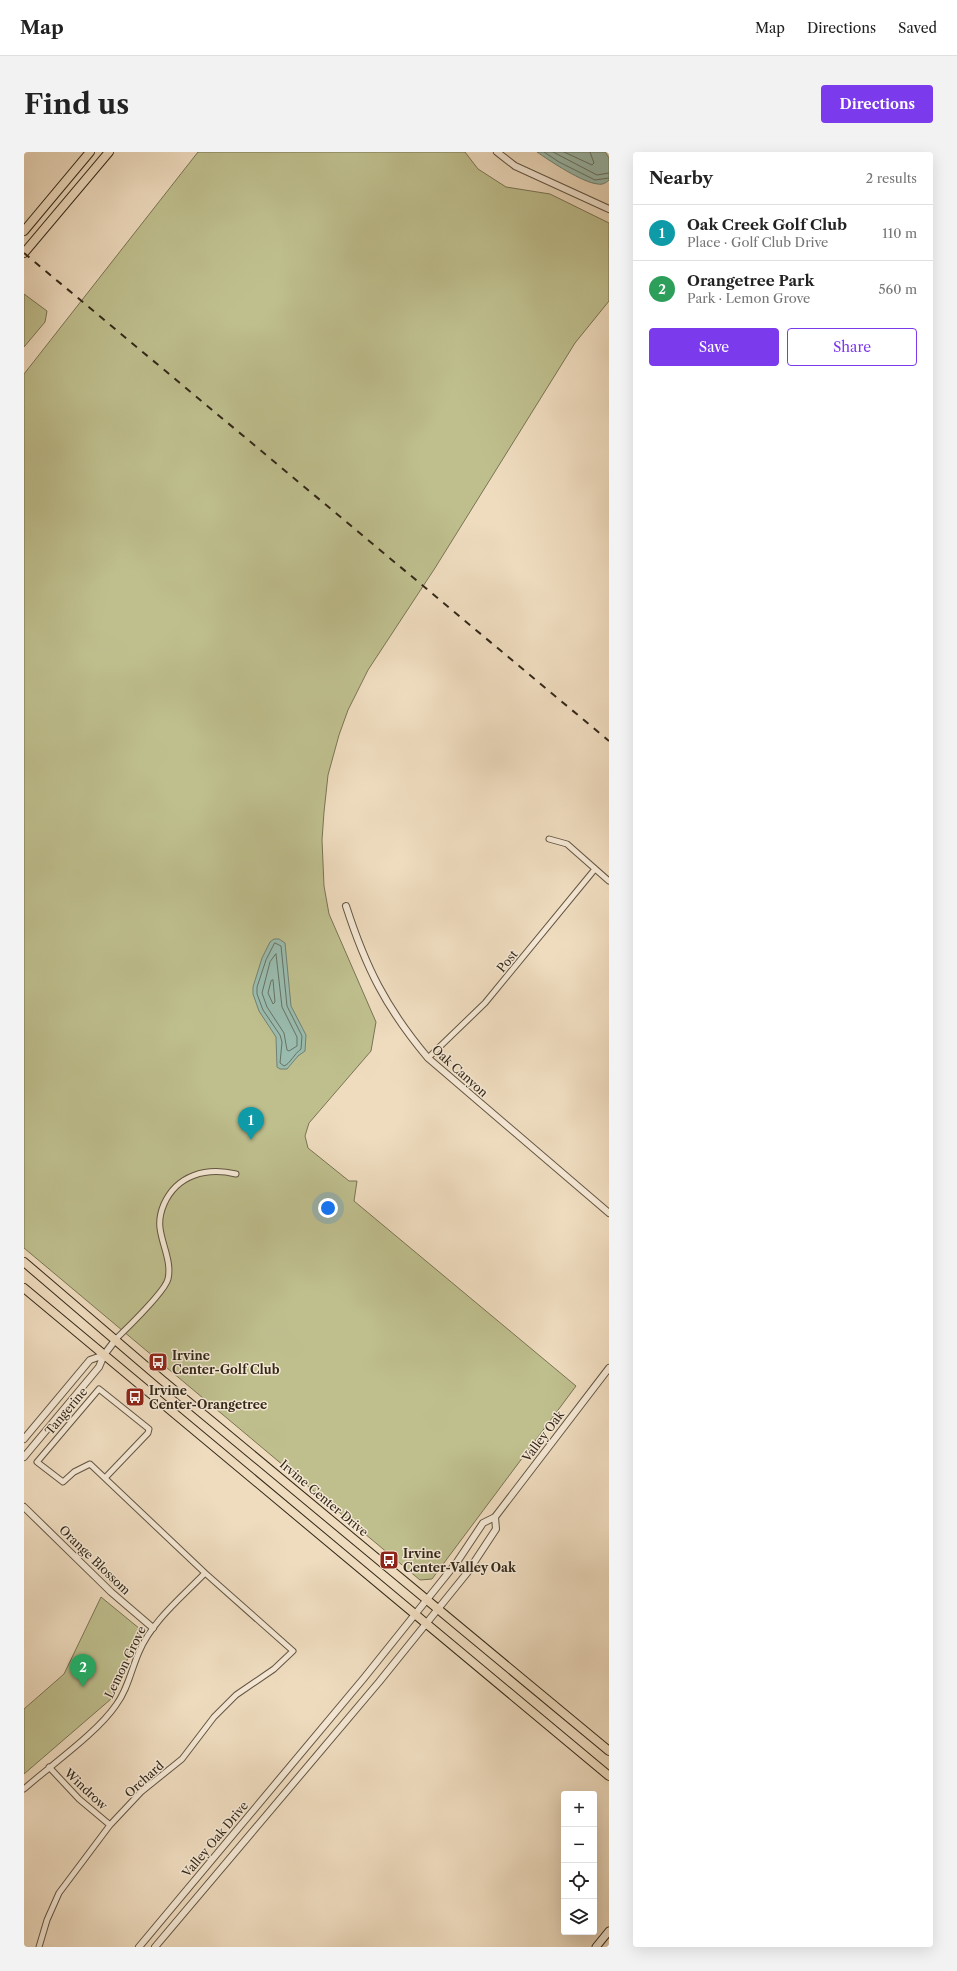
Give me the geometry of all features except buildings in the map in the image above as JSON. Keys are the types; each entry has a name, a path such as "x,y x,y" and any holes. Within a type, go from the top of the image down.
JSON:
{"main road":[{"path":"24,231 90,152"},
{"path":"24,253 109,152"},
{"name":"Irvine Center Drive","path":"24,1262 116,1339 162,1380 609,1751"},
{"path":"24,1288 414,1615 609,1776"},
{"path":"596,1947 609,1931"}],"street":[{"path":"497,152 515,166 609,209"},
{"path":"549,839 567,844 609,881"},
{"name":"Post","path":"428,1058 486,1003 595,869"},
{"name":"Oak Canyon","path":"346,906 357,940 386,1003 404,1030 428,1058 609,1213"},
{"path":"24,1457 99,1367 104,1355 116,1339 161,1291 168,1280 166,1249 160,1227 161,1212 168,1195 180,1182 204,1173 222,1171 236,1174"},
{"path":"24,1438 90,1360 104,1355"},
{"name":"Valley Oak","path":"426,1599 457,1562 483,1523 495,1517 609,1368"},
{"name":"Tangerine","path":"105,1478 148,1433 148,1429 99,1389 37,1462 63,1482 74,1472 90,1464 205,1573 293,1651"},
{"name":"Orange Blossom","path":"24,1507 111,1592 153,1628"},
{"name":"Valley Oak","path":"438,1608 466,1573 496,1529 495,1517"},
{"name":"Lemon Grove","path":"24,1789 93,1730 116,1705 129,1680 139,1652 153,1628 205,1573"},
{"name":"Valley Oak Drive","path":"139,1947 308,1744 426,1599"},
{"name":"Valley Oak Drive","path":"155,1947 438,1608"},
{"name":"Orchard","path":"39,1947 47,1920 59,1893 110,1825 141,1792 182,1759 214,1717 236,1695 274,1669 293,1651"},
{"path":"308,1744 318,1752"},
{"name":"Windrow","path":"49,1767 79,1799 110,1825"},
{"path":"213,1858 222,1866"}],"green space":[{"path":"198,152 465,152 478,169 506,187 550,194 609,223 609,301 575,343 435,568 368,670 348,710 339,735 328,775 322,840 324,886 329,914 376,1022 371,1051 309,1123 305,1136 308,1148 349,1181 357,1181 354,1201 576,1386 432,1579 420,1580 24,1248 24,374"},
{"path":"24,294 47,311 45,322 24,347"},
{"path":"101,1597 140,1629 111,1699 24,1774 24,1709 64,1674"}],"water":[{"path":"537,152 605,152 609,158 609,180 604,184 599,184 584,180"},
{"path":"274,939 279,939 285,943 291,1006 306,1035 305,1051 298,1056 287,1069 280,1069 277,1067 276,1037 259,1011 253,994 253,987 262,958 270,942"}],"railway":[{"path":"24,253 609,741"}],"place":[{"name":"Oak Creek Golf Club","path":"251,1140"},
{"name":"Irvine Center-Golf Club","path":"158,1362"},
{"name":"Irvine Center-Orangetree","path":"135,1397"},
{"name":"Irvine Center-Valley Oak","path":"389,1560"},
{"name":"Orangetree Park","path":"83,1687"}]}
